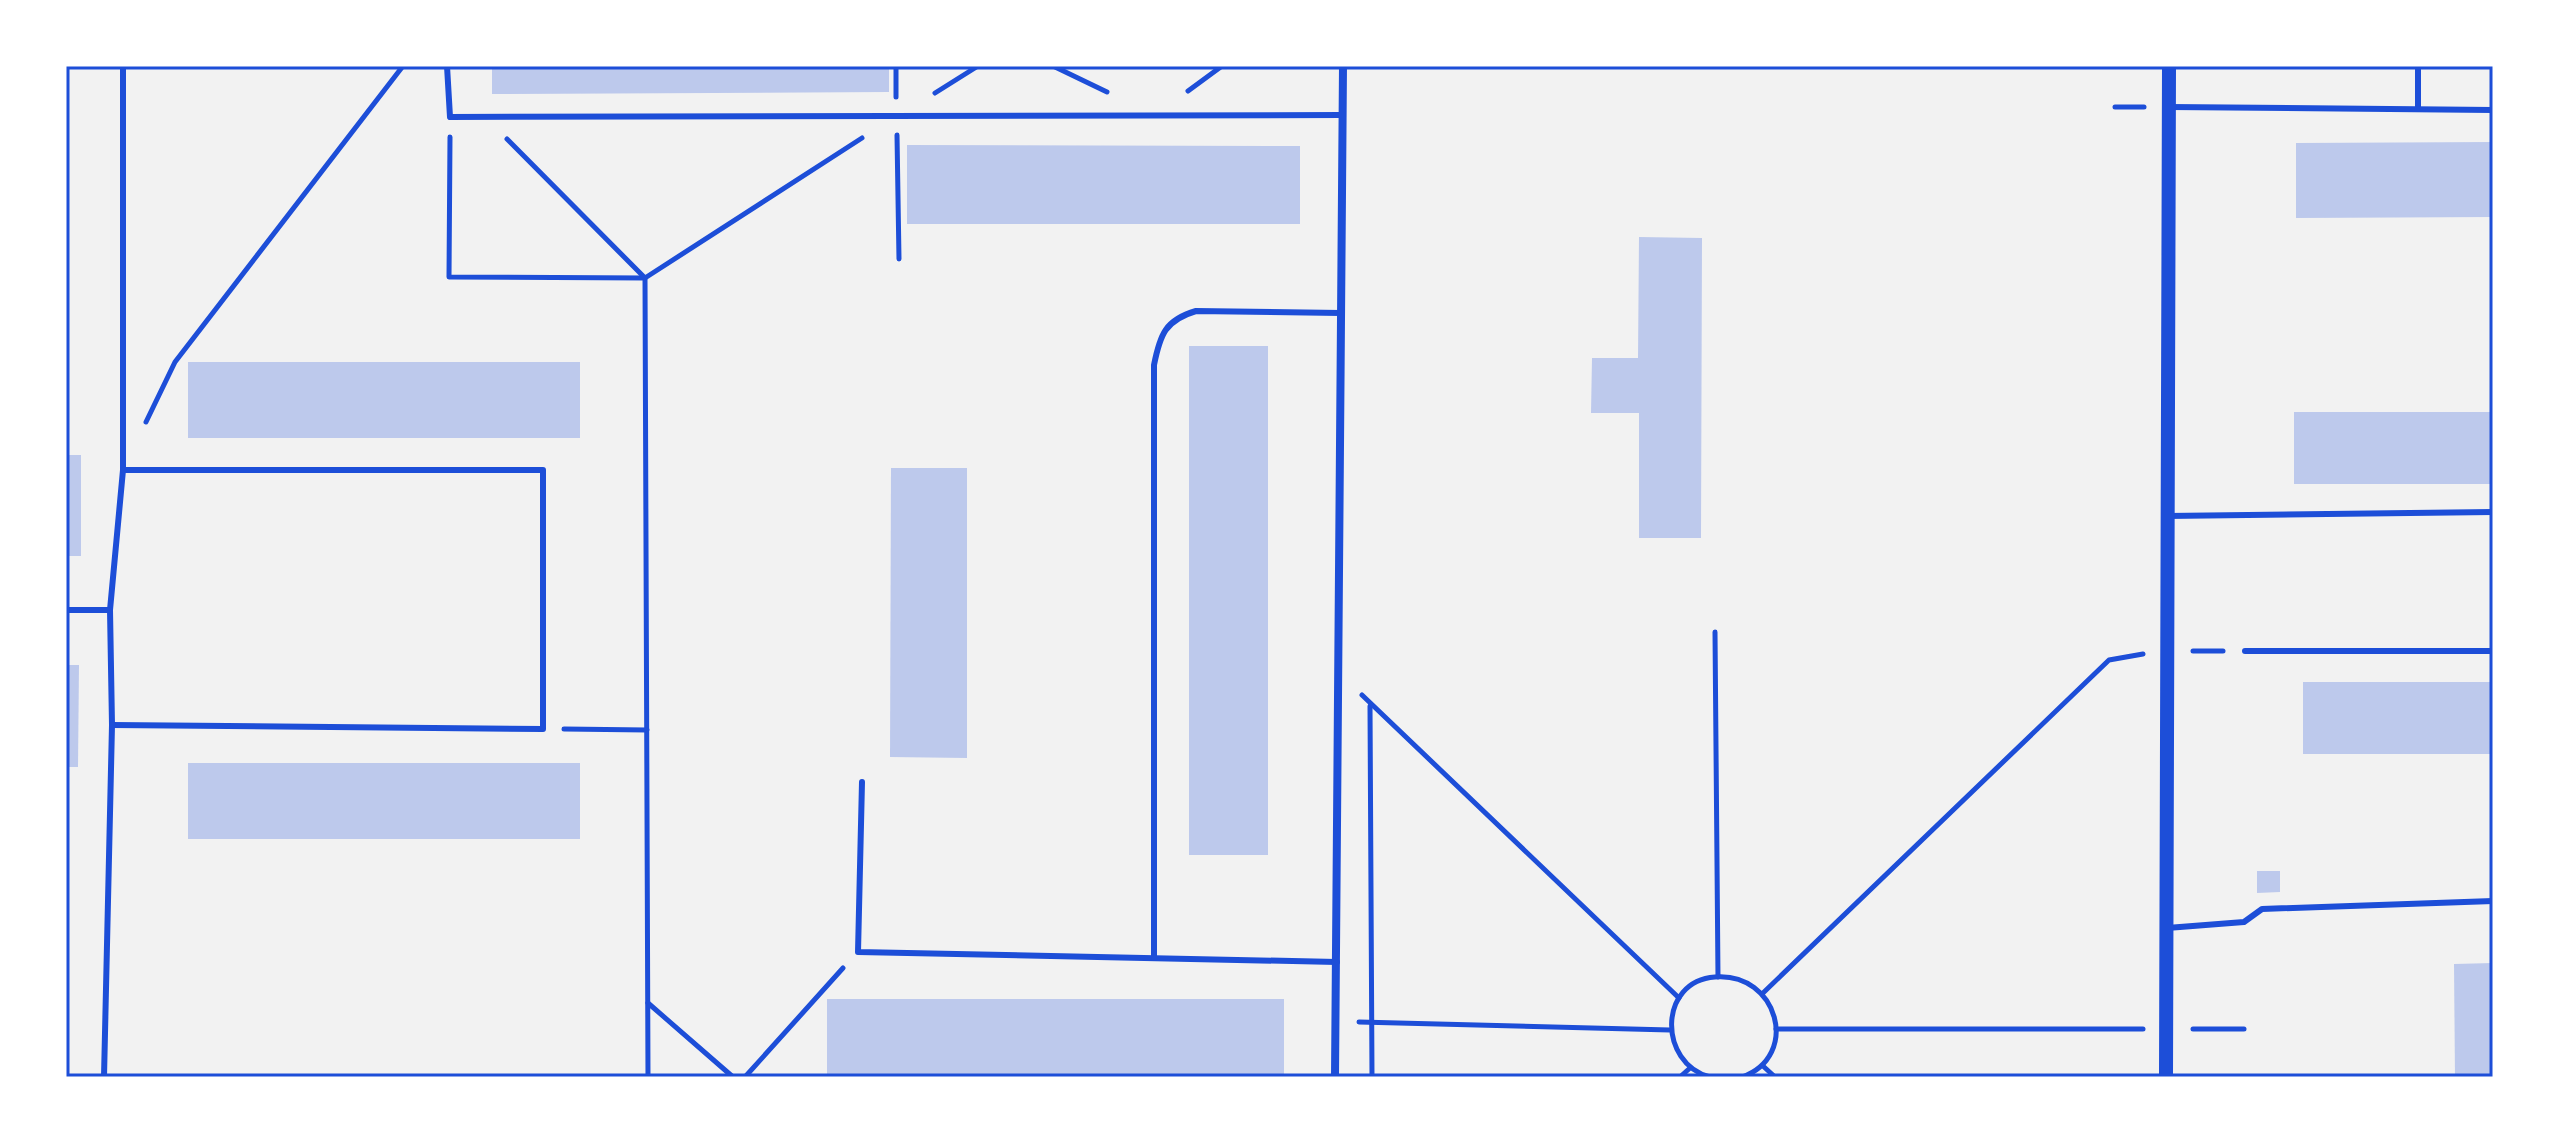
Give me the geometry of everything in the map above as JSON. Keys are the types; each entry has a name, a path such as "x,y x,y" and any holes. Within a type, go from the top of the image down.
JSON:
{"street":[{"path":"1335,1077 1343,66"},
{"path":"2166,1077 2164,928 2169,66"}],"lane":[{"path":"104,1077 112,725 110,610 123,470 123,66"},
{"path":"447,66 450,117 1342,115"},
{"path":"2418,66 2418,109"},
{"path":"2169,107 2493,110"},
{"path":"1154,958 1154,365 1158,343 1164,327 1178,316 1196,311 1341,313"},
{"path":"112,725 543,729 543,470 123,470"},
{"path":"2167,516 2493,512"},
{"path":"66,610 110,610"},
{"path":"2245,651 2493,651"},
{"path":"862,782 858,952 1337,962"},
{"path":"2164,928 2244,922 2262,909 2493,901"}],"path":[{"path":"123,470 175,362 403,66"},
{"path":"896,66 899,259"},
{"path":"450,117 449,277 645,278 978,66"},
{"path":"484,116 645,278 648,1077"},
{"path":"1715,632 1718,977"},
{"path":"1763,993 2109,660 2166,651 2245,651"},
{"path":"1339,669 1370,705 1679,998"},
{"path":"1370,705 1372,1077"},
{"path":"543,729 647,730"},
{"path":"745,1077 858,952"},
{"path":"1710,1077 1690,1068 1680,1059 1670,1030 1673,1010 1679,998 1694,985 1718,977 1747,982 1763,993 1773,1008 1776,1029 1770,1054 1763,1066 1742,1077"},
{"path":"648,1003 733,1077"},
{"path":"1336,1021 1670,1030"},
{"path":"1776,1029 2244,1029"},
{"path":"1763,1066 1775,1077"},
{"path":"1680,1077 1690,1068"}],"building":[{"path":"492,66 889,66 889,92 492,94"},
{"path":"2493,142 2493,217 2296,218 2296,143"},
{"path":"907,145 1300,146 1300,224 907,224"},
{"path":"1639,237 1702,238 1701,538 1639,538 1639,413 1591,413 1592,358 1638,358"},
{"path":"1189,346 1268,346 1268,855 1189,855"},
{"path":"188,362 580,362 580,438 188,438"},
{"path":"2294,412 2493,412 2493,484 2294,484"},
{"path":"66,455 81,455 81,556 66,556"},
{"path":"891,468 967,468 967,758 890,757"},
{"path":"66,665 79,665 78,767 66,767"},
{"path":"2303,682 2493,682 2493,754 2303,754"},
{"path":"188,763 580,763 580,839 188,839"},
{"path":"2257,871 2280,871 2280,892 2257,893"},
{"path":"2493,963 2493,1077 2455,1077 2454,964"},
{"path":"827,999 1284,999 1284,1075 827,1075"}]}
